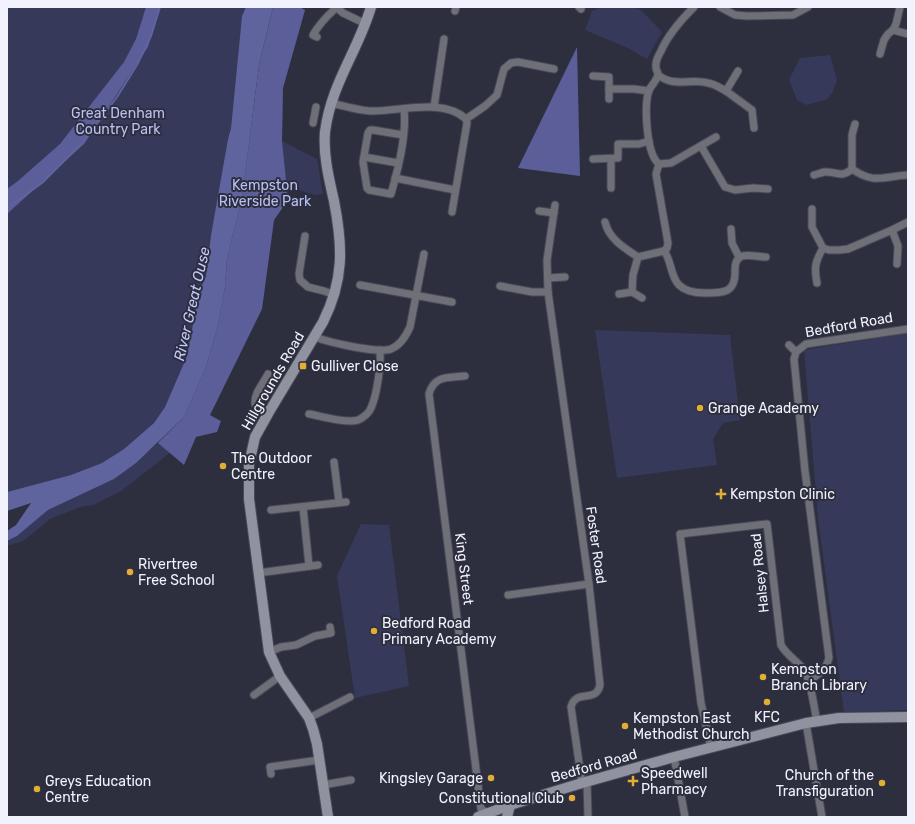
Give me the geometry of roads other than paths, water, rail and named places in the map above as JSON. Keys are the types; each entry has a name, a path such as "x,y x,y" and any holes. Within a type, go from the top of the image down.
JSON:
{"street":[{"path":"314,37 321,23 336,7 343,13 366,24"},
{"name":"Hillgrounds Road","path":"328,817 317,744 309,718 280,676 269,652 248,499 249,464 255,438 269,412 315,337 330,309 335,295 338,282 340,252 336,212 325,153 325,134 331,103 339,81 366,24 371,7"},
{"path":"659,164 652,155 649,142 647,102 649,92 658,75 656,64 661,50 669,36 694,7"},
{"path":"720,7 735,15 747,16 793,15 808,7"},
{"path":"880,54 884,40 896,24 900,7"},
{"path":"893,30 908,34"},
{"path":"434,107 444,39"},
{"path":"466,119 485,106 497,95 504,69 511,63 518,62 554,69"},
{"path":"726,91 738,71"},
{"path":"658,75 667,80 681,83 708,82 726,91 752,110 754,128"},
{"path":"593,76 609,77 609,99"},
{"path":"609,89 634,89 649,92"},
{"path":"331,103 368,111 434,107 456,112 466,119 467,123 452,212"},
{"path":"403,134 370,130 368,133 364,156 367,188 369,190 391,194 403,134 405,119 404,109"},
{"path":"313,122 315,111 328,117"},
{"path":"855,124 849,134 852,169 859,174 872,178 887,179 900,175 908,175"},
{"path":"659,164 671,163 716,137"},
{"path":"593,159 618,158 618,144 639,144 649,142"},
{"path":"701,146 725,187 735,190 752,188 768,189"},
{"path":"364,156 398,163"},
{"path":"611,159 611,188"},
{"path":"606,222 607,230 611,236 638,257 664,251 667,248 668,243 656,174 659,164"},
{"path":"814,175 824,172 840,175 852,169"},
{"path":"395,178 455,190"},
{"name":"Foster Road","path":"555,205 547,260 548,292 589,584 600,685 598,691 594,695 577,697 572,701 571,707 585,783"},
{"path":"812,209 812,227 822,248 829,250 848,249 908,222"},
{"path":"539,211 554,213"},
{"path":"731,229 732,243 739,257"},
{"path":"892,230 898,246 896,264"},
{"path":"305,236 299,274 300,280 308,287 335,295"},
{"path":"295,248 303,250"},
{"path":"817,283 814,272 816,261 822,248"},
{"path":"664,251 670,261 674,278 679,285 691,292 702,293 722,293 728,290 733,285 736,261 739,257 766,257"},
{"path":"315,337 327,342 347,346 380,350 390,350 399,345 410,327 424,254"},
{"path":"632,292 633,275 638,257"},
{"path":"548,278 565,277"},
{"path":"373,287 375,279"},
{"path":"360,285 452,302"},
{"path":"500,286 532,292 548,292"},
{"path":"619,294 632,292 642,298"},
{"name":"Bedford Road","path":"808,681 818,675 825,668 829,658 825,641 805,471 794,359 796,352 806,344 908,329"},
{"name":"Bedford Road","path":"789,345 796,352"},
{"path":"309,414 346,421 357,421 366,416 371,409 374,400 381,364 380,350"},
{"path":"268,374 266,384 257,393 255,404 269,412"},
{"name":"King Street","path":"465,376 440,379 434,382 429,394 482,809 490,814"},
{"path":"271,510 342,502 334,462"},
{"path":"303,507 309,566"},
{"name":"Halsey Road","path":"711,748 701,703 680,534 767,524 781,645 785,652 804,671 808,681 816,721"},
{"path":"258,573 318,565"},
{"path":"508,595 589,584"},
{"path":"269,652 280,646 296,645 315,636 331,633 330,627"},
{"path":"254,695 280,676"},
{"path":"309,718 350,696"},
{"name":"Bedford Road","path":"490,814 510,805 674,757 806,723 839,718 908,717"},
{"path":"806,723 822,817"},
{"path":"674,757 685,817"},
{"path":"271,774 270,767 319,760"},
{"path":"322,785 351,780"},
{"path":"585,783 588,817"},
{"path":"508,817 510,805"}],"waterway":[{"path":"7,208 42,183 83,142 117,97 137,65 151,36 160,7"}],"place":[{"name":"Gulliver Close","path":"303,366"},
{"name":"Grange Academy","path":"700,408"},
{"name":"The Outdoor Centre","path":"223,466"},
{"name":"Kempston Clinic","path":"721,494"},
{"name":"Rivertree Free School","path":"130,572"},
{"name":"Bedford Road Primary Academy","path":"374,631"},
{"name":"Kempston Branch Library","path":"763,677"},
{"name":"KFC","path":"767,702"},
{"name":"Kempston East Methodist Church","path":"625,726"},
{"name":"Kingsley Garage","path":"491,778"},
{"name":"Speedwell Pharmacy","path":"633,781"},
{"name":"Church of the Transfiguration","path":"882,783"},
{"name":"Greys Education Centre","path":"37,789"},
{"name":"Constitutional Club","path":"572,798"}],"park label":[{"name":"Great Denham Country Park","path":"118,122"},
{"name":"Kempston Riverside Park","path":"265,194"}],"water label":[{"name":"River Great Ouse","path":"192,304"}]}
